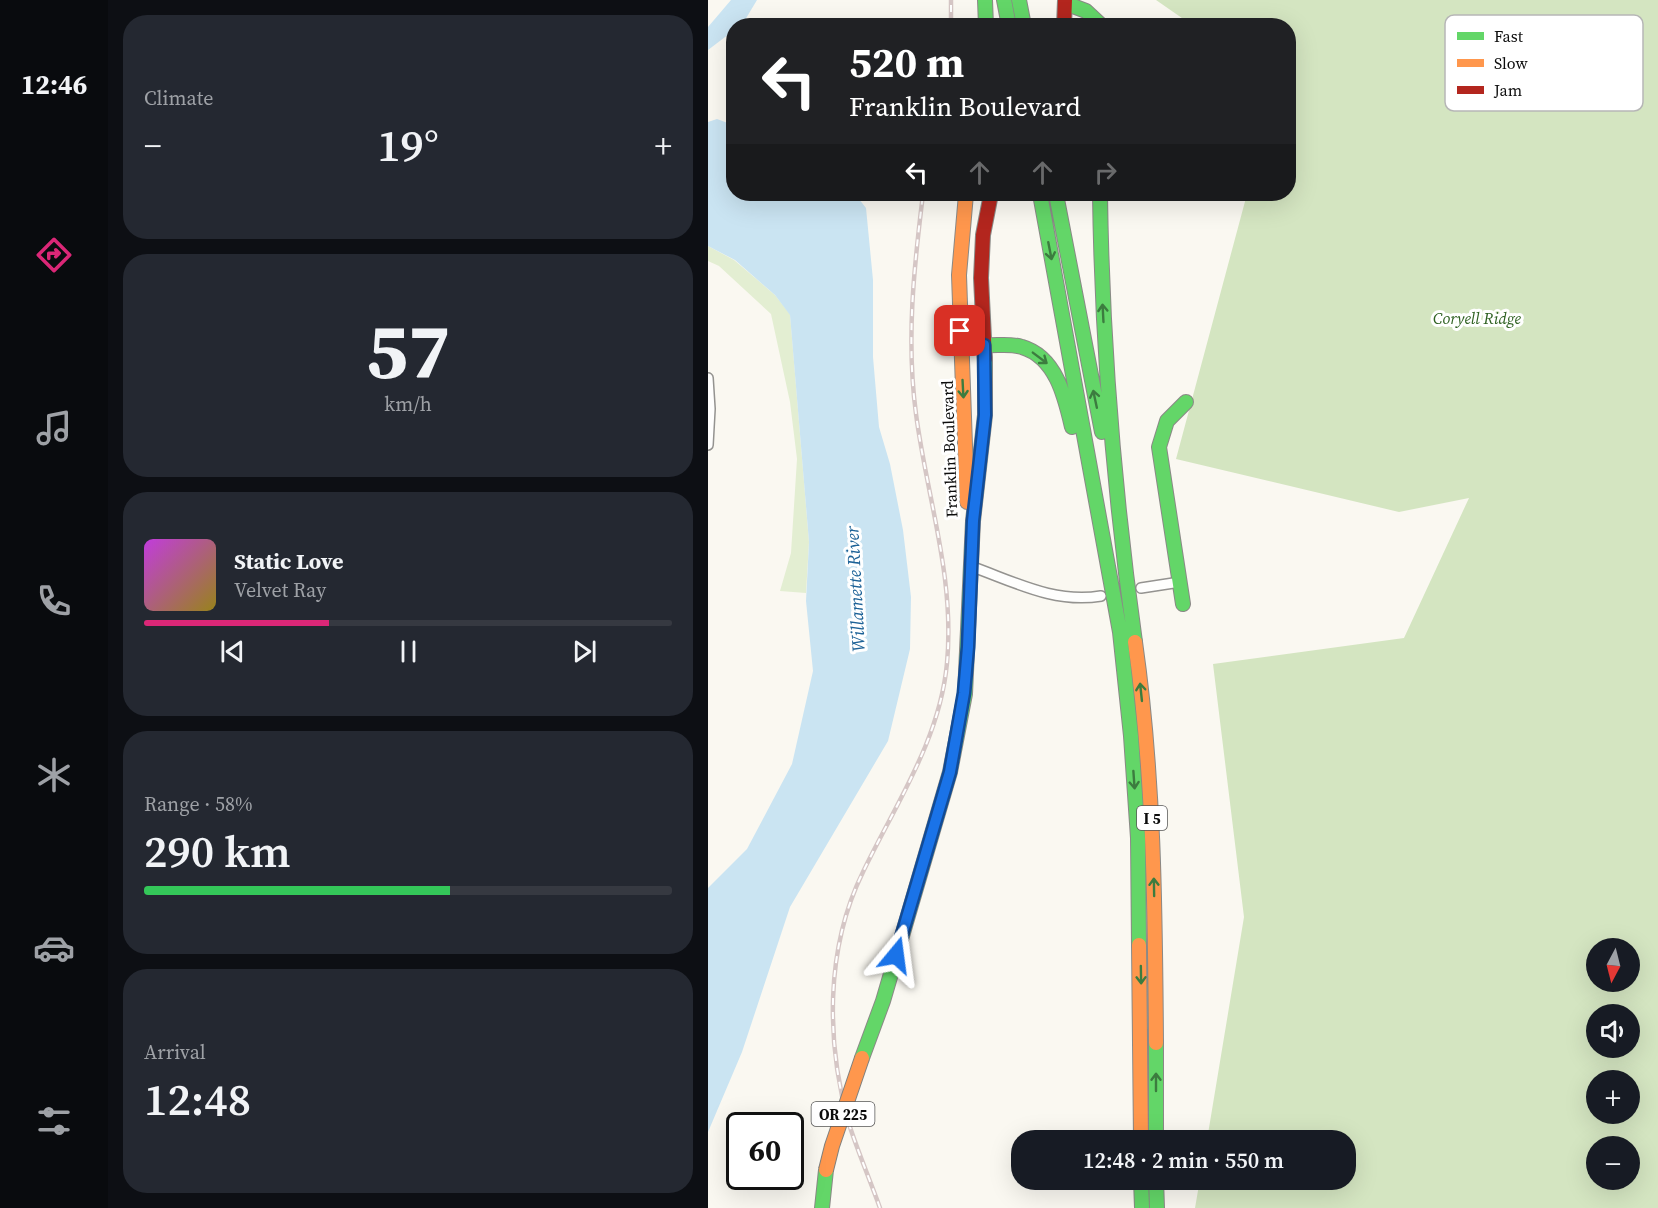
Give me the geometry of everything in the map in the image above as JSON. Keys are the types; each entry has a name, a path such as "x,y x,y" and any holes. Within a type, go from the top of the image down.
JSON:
{"main road":[{"path":"985,0 986,18"},
{"path":"1004,0 1007,18"},
{"path":"1019,0 1022,18"},
{"path":"1064,18 1065,2 1080,6 1096,18"},
{"name":"Franklin Boulevard","path":"965,201 959,275 970,566"},
{"name":"OR 225","path":"984,345 981,278 983,235 990,201"},
{"name":"I 5","path":"1041,201 1120,632 1129,713 1138,838 1141,1130"},
{"name":"I 5","path":"1057,201 1116,498 1139,672 1154,832 1156,1130"},
{"path":"1100,201 1101,278 1116,498"},
{"path":"960,331 968,342 1022,347 1042,359 1057,377 1066,402 1110,576"},
{"name":"Franklin Boulevard","path":"822,1208 826,1170 832,1146 883,1001 954,753 967,670 973,521 985,415 984,345"},
{"path":"1183,604 1159,447 1162,429 1170,415 1186,402"},
{"path":"1141,1190 1142,1208"},
{"path":"1156,1190 1157,1208"}],"street":[{"path":"708,378 711,409 708,445"},
{"path":"970,566 1059,597 1101,596"},
{"path":"1141,588 1179,582"}],"green space":[{"name":"Coryell Ridge","path":"1156,0 1658,0 1658,1208 1195,1208 1198,1190 1356,1190 1356,1130 1209,1130 1244,917 1213,664 1404,638 1469,498 1399,512 1176,459 1245,201 1296,201 1296,18 1182,18"},
{"path":"708,246 734,260 775,295 790,314 809,542 806,593 780,591 791,553 797,459 790,402 771,314 719,266 708,261"}],"water":[{"path":"731,0 757,0 746,18 726,18 726,36 708,50 708,27"},
{"name":"Willamette River","path":"717,119 726,122 726,201 860,201 866,208 873,280 873,357 879,427 890,464 903,530 911,597 910,649 888,741 790,907 742,1052 708,1132 708,888 747,849 792,764 813,671 806,601 809,542 790,315 775,295 735,260 708,246 708,122"}],"railway":[{"path":"951,0 951,18"},
{"path":"880,1208 849,1124 841,1093 833,1029 833,996 842,932 851,902 863,872 926,745 943,691 947,663 948,631 944,569 921,445 913,386 911,331 922,201"}],"traffic: fast":[{"path":"985,0 986,18"},
{"path":"1004,0 1007,18"},
{"path":"1019,0 1022,18"},
{"path":"1065,3 1086,11 1093,18"},
{"path":"1041,201 1120,632 1131,736 1138,838 1139,945"},
{"path":"1057,201 1102,432"},
{"path":"1100,201 1103,307 1110,418 1135,642"},
{"path":"984,345 1022,347 1034,352 1043,360 1051,369 1062,391 1072,427"},
{"path":"862,1058 883,1001 950,772 965,694 973,521 985,415 985,359"},
{"path":"1183,604 1159,447 1167,421 1186,402"},
{"path":"1156,1043 1156,1130"},
{"path":"822,1208 826,1170"},
{"path":"1141,1190 1142,1208"},
{"path":"1156,1190 1157,1208"}],"traffic: slow":[{"path":"965,201 959,275 967,502"},
{"path":"1135,642 1150,792 1156,1043"},
{"path":"1139,945 1141,1130"},
{"path":"826,1170 862,1058"}],"traffic: jam":[{"path":"1064,18 1065,0"},
{"path":"985,359 981,278 983,235 990,201"}],"route":[{"path":"896,955 950,772 967,670 973,521 986,386 984,345 968,342 960,331"}]}
